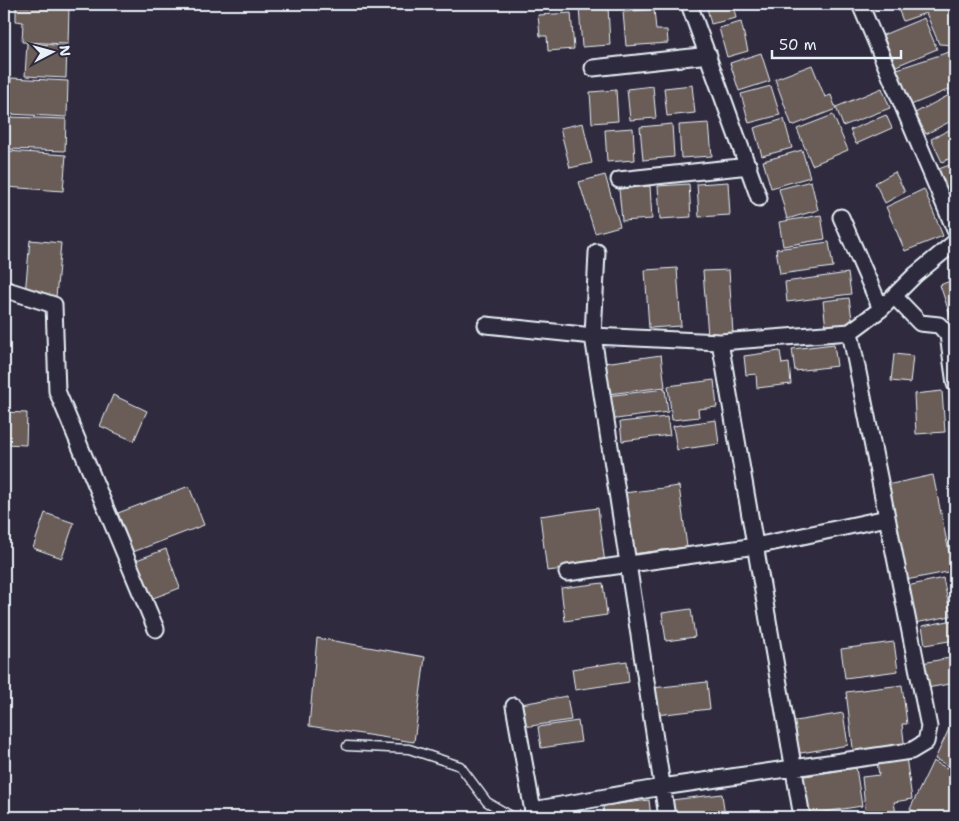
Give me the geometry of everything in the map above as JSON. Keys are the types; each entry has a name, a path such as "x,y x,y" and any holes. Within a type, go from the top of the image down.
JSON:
{"street":[{"path":"689,4 709,55 759,198"},
{"path":"860,4 955,230"},
{"path":"594,68 709,55"},
{"path":"620,180 749,166"},
{"path":"842,217 881,309"},
{"path":"486,325 593,336 720,342 850,332 881,309 915,275 955,242"},
{"path":"597,252 593,336 667,817"},
{"path":"4,289 54,305 57,391 156,629"},
{"path":"894,296 920,324 939,326 948,335 955,384"},
{"path":"514,706 534,814 662,787 911,751 926,742 929,727 850,332"},
{"path":"720,342 802,817"},
{"path":"568,573 756,546 887,518"}],"lane":[{"path":"347,746 410,749 460,766 487,802 513,817"}],"building":[{"path":"706,4 733,4 736,18 711,24"},
{"path":"896,4 955,4 955,45 939,44 926,13 903,21"},
{"path":"16,6 69,8 68,44 22,42 23,22 16,21"},
{"path":"608,6 610,45 582,47 579,8"},
{"path":"654,9 656,30 667,30 668,43 626,46 623,12"},
{"path":"571,13 574,49 548,51 547,36 540,36 538,15"},
{"path":"924,18 937,49 896,66 883,35"},
{"path":"741,22 748,51 727,57 719,28"},
{"path":"27,43 67,46 66,78 25,76"},
{"path":"955,50 955,87 906,107 891,71"},
{"path":"761,53 770,81 739,91 730,63"},
{"path":"812,65 825,97 831,95 836,109 792,126 775,79"},
{"path":"11,78 68,81 67,117 9,114"},
{"path":"692,85 695,113 667,116 664,88"},
{"path":"653,86 656,118 630,120 627,89"},
{"path":"771,86 780,115 749,123 741,94"},
{"path":"882,88 890,108 843,126 836,107"},
{"path":"616,90 618,121 592,123 590,92"},
{"path":"955,92 955,119 926,134 915,113"},
{"path":"833,115 848,150 812,165 797,129"},
{"path":"886,115 892,128 856,144 850,130"},
{"path":"9,117 66,119 65,151 8,149"},
{"path":"784,119 792,148 762,156 754,128"},
{"path":"583,123 592,163 570,168 560,128"},
{"path":"709,123 712,156 681,158 679,125"},
{"path":"672,124 674,157 643,160 640,127"},
{"path":"955,127 955,156 942,162 931,139"},
{"path":"633,128 635,160 607,162 605,130"},
{"path":"802,150 810,177 771,188 763,161"},
{"path":"7,151 66,155 63,191 5,187"},
{"path":"955,163 955,208 950,210 936,170"},
{"path":"895,172 905,192 885,203 875,183"},
{"path":"605,175 620,226 595,233 579,182"},
{"path":"811,181 818,210 787,219 779,189"},
{"path":"728,182 730,215 699,217 697,184"},
{"path":"689,184 691,217 660,219 658,186"},
{"path":"650,186 652,219 622,221 619,189"},
{"path":"924,189 943,236 905,251 886,207"},
{"path":"821,215 825,239 783,246 779,222"},
{"path":"30,240 61,243 56,297 25,294"},
{"path":"829,242 833,267 780,274 776,249"},
{"path":"677,268 681,326 649,328 645,270"},
{"path":"729,270 733,334 708,336 703,271"},
{"path":"848,273 851,294 787,302 785,282"},
{"path":"955,279 955,316 951,318 940,285"},
{"path":"849,298 853,326 826,329 823,301"},
{"path":"834,344 837,366 795,371 792,349"},
{"path":"780,351 782,364 789,363 791,384 757,388 756,374 746,375 744,356"},
{"path":"894,354 913,356 910,383 891,381"},
{"path":"661,355 665,387 608,394 604,363"},
{"path":"714,380 717,407 698,409 699,417 672,420 668,386"},
{"path":"665,389 668,412 609,420 606,396"},
{"path":"942,391 945,432 916,434 914,394"},
{"path":"113,395 147,411 134,441 100,426"},
{"path":"4,412 27,413 26,445 4,444"},
{"path":"667,417 670,435 622,441 620,422"},
{"path":"716,420 719,444 677,450 673,426"},
{"path":"933,475 953,571 906,580 887,485"},
{"path":"189,486 204,525 133,552 118,513"},
{"path":"679,486 687,547 632,554 624,493"},
{"path":"598,508 605,564 547,571 540,516"},
{"path":"45,513 74,523 62,558 33,548"},
{"path":"166,549 180,588 148,600 134,561"},
{"path":"943,578 951,616 915,623 907,586"},
{"path":"603,583 607,615 565,621 561,588"},
{"path":"691,609 695,637 666,641 662,613"},
{"path":"954,620 955,640 925,645 922,626"},
{"path":"317,638 425,657 414,742 309,726"},
{"path":"894,642 898,671 845,678 841,649"},
{"path":"955,657 955,683 927,688 922,663"},
{"path":"627,661 629,682 575,690 572,669"},
{"path":"707,682 710,709 656,715 652,688"},
{"path":"902,685 907,724 902,724 905,750 854,756 846,692"},
{"path":"567,696 571,720 524,727 521,704"},
{"path":"843,713 848,745 795,754 790,722"},
{"path":"955,716 955,769 935,759"},
{"path":"578,721 581,742 541,748 538,727"},
{"path":"906,757 912,799 894,802 896,814 866,817 862,777 879,775 877,762"},
{"path":"933,761 955,772 955,807 950,817 927,817 910,809"},
{"path":"856,768 862,806 805,815 799,777"},
{"path":"722,794 725,817 673,817 671,800"},
{"path":"649,800 651,817 604,817 603,806"}]}
